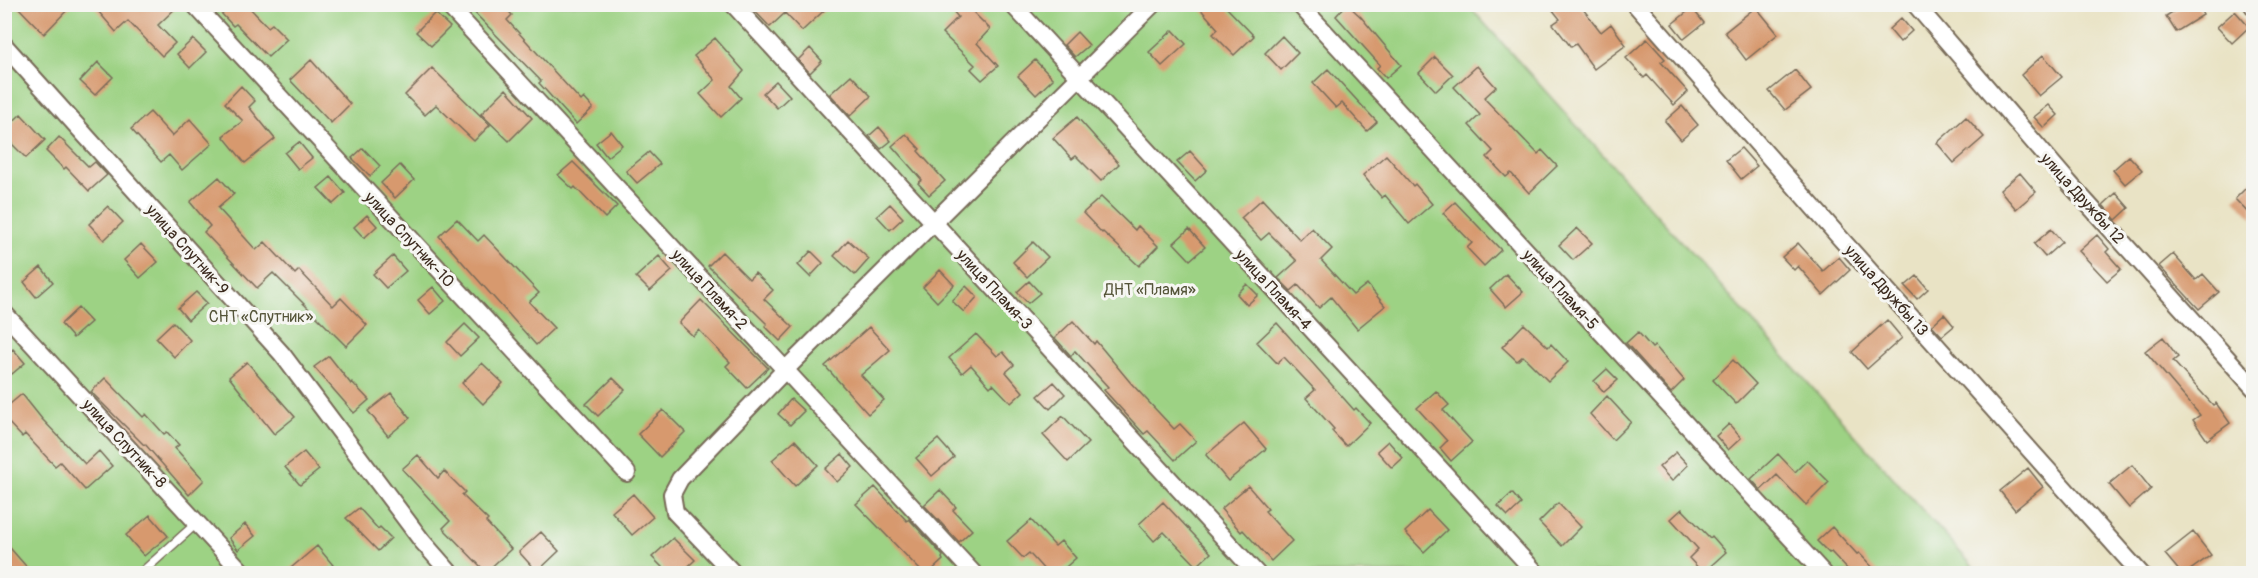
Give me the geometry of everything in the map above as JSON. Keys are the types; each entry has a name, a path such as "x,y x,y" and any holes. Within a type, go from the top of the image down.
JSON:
{"street":[{"name":"улица Спутник-10","path":"194,4 627,473"},
{"name":"улица Пламя-2","path":"447,4 974,573"},
{"name":"улица Пламя-3","path":"733,4 1257,573"},
{"name":"улица Пламя-4","path":"1012,4 1537,573"},
{"path":"734,573 675,512 672,494 680,479 785,370 1078,76 1153,4"},
{"name":"улица Пламя-5","path":"1299,4 1824,573"},
{"name":"улица Дружбы 13","path":"1635,4 1841,239 2141,573"},
{"name":"улица Дружбы 12","path":"1916,4 2070,183 2253,388"},
{"name":"улица Спутник-9","path":"4,45 282,354 422,541 452,573"},
{"name":"улица Спутник-8","path":"4,313 244,573"}],"lane":[{"path":"141,573 198,522"}],"green space":[{"name":"ДНТ «Пламя»","path":"4,5 1468,5 1979,573 5,573"}],"building":[{"path":"15,4 73,4 44,34"},
{"path":"92,4 180,4 158,25 175,43 162,56 128,21 116,32"},
{"path":"227,4 246,4 268,27 272,24 287,39 268,57 236,24 233,26 220,12"},
{"path":"466,4 502,4 512,15 507,20 581,101 584,98 593,108 576,124 539,83 541,81"},
{"path":"748,4 831,4 802,31 785,13 770,27"},
{"path":"947,4 965,4 990,29 977,43 998,66 982,80 971,69 975,65 942,33 958,17"},
{"path":"1196,4 1223,4 1254,36 1234,55 1213,34 1218,29"},
{"path":"1347,4 1361,17 1401,65 1386,78 1377,68 1380,65 1336,16"},
{"path":"1548,4 1579,4 1601,32 1611,24 1626,45 1594,69 1576,44 1571,47 1553,24 1560,19"},
{"path":"2185,4 2197,4 2203,15 2176,32 2166,16"},
{"path":"1756,7 1778,34 1746,60 1725,32"},
{"path":"1692,8 1704,23 1684,39 1672,24"},
{"path":"2235,11 2249,27 2232,43 2217,27"},
{"path":"435,13 450,27 431,46 416,32"},
{"path":"1901,18 1912,31 1900,42 1889,29"},
{"path":"1173,30 1186,44 1162,66 1149,52"},
{"path":"1077,32 1089,45 1075,57 1064,45"},
{"path":"1282,36 1298,53 1281,70 1265,53"},
{"path":"715,38 744,71 731,86 741,98 721,117 700,94 715,80 694,56"},
{"path":"193,39 206,52 190,68 177,54"},
{"path":"1647,39 1665,59 1661,62 1688,92 1674,105 1647,75 1644,78 1626,58"},
{"path":"810,48 822,61 810,73 798,60"},
{"path":"2043,55 2062,77 2039,96 2021,75"},
{"path":"1435,57 1453,75 1436,91 1419,73"},
{"path":"311,60 350,104 331,123 290,80"},
{"path":"1035,60 1053,79 1036,95 1018,76"},
{"path":"98,62 113,77 95,95 80,81"},
{"path":"1477,66 1496,87 1484,98 1538,154 1542,150 1557,166 1529,193 1511,173 1506,177 1487,157 1493,151 1469,125 1480,115 1454,87"},
{"path":"432,68 490,125 474,141 436,105 425,115 405,95"},
{"path":"1328,69 1377,122 1367,131 1342,103 1336,108 1313,83"},
{"path":"1795,70 1811,90 1785,110 1769,91"},
{"path":"851,75 871,96 850,116 830,94"},
{"path":"776,81 790,96 777,108 763,93"},
{"path":"241,86 255,101 249,107 275,139 245,163 223,136 243,121 225,103"},
{"path":"506,89 532,118 509,141 481,114"},
{"path":"2049,105 2058,115 2044,128 2034,117"},
{"path":"1682,106 1698,125 1681,140 1665,121"},
{"path":"150,112 172,136 190,119 212,144 182,170 169,155 161,162 131,129"},
{"path":"21,114 45,140 26,158 4,136 4,130"},
{"path":"1077,117 1119,164 1101,181 1076,156 1072,159 1053,138"},
{"path":"1966,117 1984,137 1954,163 1937,143"},
{"path":"879,127 891,141 881,149 869,136"},
{"path":"611,131 622,145 607,157 596,143"},
{"path":"906,134 945,181 929,195 918,183 922,180 892,146"},
{"path":"59,137 89,167 95,162 107,175 89,191 66,167 64,169 46,151"},
{"path":"299,142 312,158 298,169 285,153"},
{"path":"363,148 380,166 370,176 352,158"},
{"path":"1741,148 1757,166 1741,179 1726,160"},
{"path":"1190,151 1207,170 1195,181 1177,162"},
{"path":"649,152 660,164 637,183 626,171"},
{"path":"1386,155 1432,204 1409,224 1385,195 1382,198 1363,175"},
{"path":"2129,156 2142,170 2125,184 2113,170"},
{"path":"573,162 617,206 605,218 575,187 573,189 558,175"},
{"path":"400,165 414,180 395,198 381,183"},
{"path":"2020,173 2036,192 2016,209 2000,190"},
{"path":"219,177 234,194 218,208 256,250 265,242 295,274 299,270 333,306 341,298 367,325 346,346 273,273 257,288 204,232 210,226 190,202"},
{"path":"331,177 345,193 333,204 318,188"},
{"path":"2253,181 2253,218 2235,199"},
{"path":"2116,193 2129,208 2116,220 2103,205"},
{"path":"1101,197 1135,230 1138,226 1158,246 1139,266 1083,213"},
{"path":"1262,199 1300,240 1312,228 1332,249 1321,260 1353,295 1367,284 1385,306 1357,329 1331,297 1319,308 1298,285 1291,291 1278,278 1297,261 1269,233 1261,240 1241,218"},
{"path":"1455,202 1501,250 1484,266 1467,248 1472,243 1443,213"},
{"path":"890,204 903,218 890,230 877,216"},
{"path":"108,206 123,222 104,240 89,224"},
{"path":"367,215 377,226 364,238 354,227"},
{"path":"457,219 478,241 484,235 539,293 529,302 554,328 536,345 439,236"},
{"path":"1577,228 1592,243 1573,260 1559,245"},
{"path":"1189,229 1205,247 1190,260 1174,243"},
{"path":"2051,229 2062,242 2045,257 2034,244"},
{"path":"2097,235 2109,249 2106,252 2121,269 2107,281 2079,251"},
{"path":"848,240 869,259 855,275 834,256"},
{"path":"1033,242 1048,257 1027,277 1013,262"},
{"path":"1798,243 1823,271 1839,257 1850,270 1823,295 1798,266 1794,270 1782,257"},
{"path":"141,244 158,262 140,278 124,260"},
{"path":"811,251 823,263 810,277 798,265"},
{"path":"722,252 749,279 755,273 773,290 764,299 793,327 780,341 765,326 767,324 708,266"},
{"path":"2173,254 2196,280 2203,274 2219,292 2199,309 2159,266"},
{"path":"393,256 406,271 386,288 373,274"},
{"path":"659,256 672,271 650,291 636,277"},
{"path":"41,267 53,282 36,297 24,282"},
{"path":"940,270 954,285 937,302 923,287"},
{"path":"1506,274 1523,292 1506,307 1490,289"},
{"path":"1917,276 1928,289 1917,299 1905,286"},
{"path":"1029,281 1040,293 1028,303 1017,292"},
{"path":"1247,284 1258,295 1247,305 1237,294"},
{"path":"966,286 977,297 964,312 952,301"},
{"path":"433,287 445,301 430,314 418,300"},
{"path":"196,292 207,303 188,320 178,308"},
{"path":"701,300 768,368 747,388 726,366 730,362 699,330 693,336 679,323"},
{"path":"78,308 91,322 73,338 61,324"},
{"path":"1944,314 1954,326 1942,336 1932,325"},
{"path":"1887,320 1902,338 1867,369 1852,352"},
{"path":"1073,321 1094,344 1096,341 1174,429 1180,424 1196,441 1175,460 1148,431 1144,434 1104,390 1108,387 1075,351 1071,356 1055,338"},
{"path":"173,322 190,340 174,357 156,338"},
{"path":"1277,323 1354,410 1356,408 1370,423 1346,446 1306,398 1315,390 1284,357 1277,363 1257,342"},
{"path":"465,324 479,338 460,356 447,342"},
{"path":"1524,324 1548,347 1551,344 1568,362 1548,381 1523,356 1517,361 1502,347"},
{"path":"869,327 890,350 861,375 884,400 868,414 825,366"},
{"path":"1638,332 1652,348 1655,346 1684,380 1671,393 1626,343"},
{"path":"976,334 997,356 1003,352 1014,365 1006,372 1023,392 1011,403 993,384 990,387 971,365 962,373 949,358"},
{"path":"2163,337 2178,357 2173,361 2213,405 2216,403 2230,423 2207,440 2193,420 2200,415 2145,351"},
{"path":"13,349 25,363 12,374 4,366 4,357"},
{"path":"329,356 351,384 352,382 369,400 354,413 314,367"},
{"path":"1733,360 1756,384 1736,404 1713,380"},
{"path":"247,362 295,417 274,434 229,377"},
{"path":"482,363 503,383 483,404 462,383"},
{"path":"1607,369 1618,380 1604,392 1594,381"},
{"path":"105,378 143,417 146,414 164,434 167,432 179,445 175,448 204,480 189,495 145,444 91,392"},
{"path":"613,378 625,390 598,416 586,404"},
{"path":"1054,382 1065,394 1050,409 1038,396"},
{"path":"1436,391 1449,405 1443,410 1472,442 1451,461 1440,448 1447,441 1417,408"},
{"path":"391,393 410,418 388,436 368,411"},
{"path":"22,394 42,419 85,464 99,451 112,466 85,490 60,462 55,466 25,434 22,437 4,418 4,409"},
{"path":"1607,396 1631,422 1613,440 1590,414"},
{"path":"791,399 804,411 790,425 778,414"},
{"path":"663,410 685,432 660,457 638,434"},
{"path":"1063,416 1088,443 1068,462 1043,435"},
{"path":"1244,423 1266,449 1228,481 1206,455"},
{"path":"1729,424 1741,438 1728,450 1716,436"},
{"path":"938,439 954,457 932,476 916,458"},
{"path":"795,440 818,465 795,486 772,460"},
{"path":"1388,441 1403,458 1392,468 1377,451"},
{"path":"304,452 319,470 300,485 285,467"},
{"path":"1676,452 1688,465 1672,481 1659,467"},
{"path":"842,454 853,467 837,482 825,469"},
{"path":"1778,454 1795,472 1807,460 1829,482 1806,505 1777,475 1761,490 1751,479"},
{"path":"418,455 438,478 444,471 465,492 462,495 488,520 486,522 511,549 486,572 443,528 450,521 402,469"},
{"path":"2132,465 2151,489 2129,508 2109,484"},
{"path":"2028,468 2043,487 2015,510 2000,491"},
{"path":"1248,486 1268,509 1265,511 1292,541 1271,561 1221,509"},
{"path":"875,487 943,556 943,560 929,573 923,573 856,504"},
{"path":"940,490 956,507 953,510 972,530 959,542 924,505"},
{"path":"1512,493 1521,504 1508,516 1498,506"},
{"path":"633,494 653,517 632,535 612,512"},
{"path":"1163,502 1211,553 1197,566 1164,532 1154,541 1139,524"},
{"path":"1558,503 1581,527 1562,546 1539,522"},
{"path":"359,508 378,529 380,527 391,538 378,551 346,518"},
{"path":"1682,509 1726,552 1703,573 1689,558 1698,549 1671,519"},
{"path":"1428,510 1447,530 1424,552 1405,532"},
{"path":"150,515 168,536 144,556 126,535"},
{"path":"1031,520 1055,546 1061,541 1076,558 1059,573 1047,573 1029,553 1023,558 1007,541"},
{"path":"245,524 255,536 238,550 229,538"},
{"path":"1832,527 1878,573 1851,573 1817,541"},
{"path":"541,532 559,551 537,572 519,552"},
{"path":"2193,532 2211,555 2186,573 2181,573 2165,554"},
{"path":"673,538 695,560 681,573 668,573 652,557"},
{"path":"4,541 32,573 4,573"},
{"path":"317,546 333,565 322,573 285,573"}],"park label":[{"name":"СНТ «Спутник»","path":"261,316"}]}
